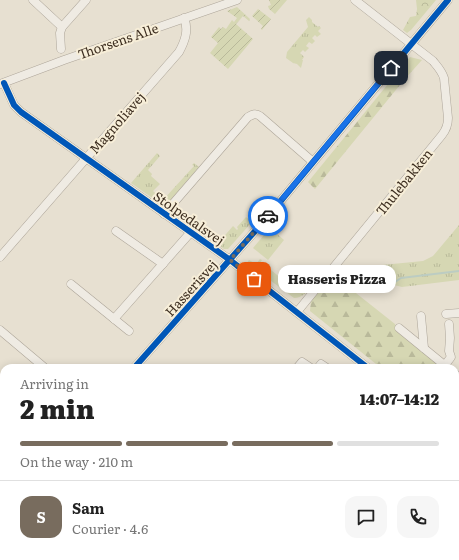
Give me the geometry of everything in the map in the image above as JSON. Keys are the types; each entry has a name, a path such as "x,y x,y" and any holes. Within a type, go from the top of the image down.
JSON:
{"street":[{"path":"33,0 62,27"},
{"path":"61,49 60,33 62,27 86,0"},
{"name":"Thorsens Alle","path":"2,84 64,60 236,0"},
{"path":"355,0 411,44"},
{"name":"Hasserisvej","path":"138,364 264,221 448,0"},
{"name":"Magnoliavej","path":"0,256 179,52 187,30 184,18"},
{"name":"Thulebakken","path":"297,312 442,135 446,128 448,118 443,73 433,61 411,44"},
{"name":"Stolpedalsvej","path":"2,84 14,105 21,112 230,260 363,364"},
{"path":"164,214 251,115 257,114 260,116 313,162"},
{"path":"116,231 163,264"},
{"path":"114,319 191,232"},
{"path":"71,284 129,331"},
{"path":"446,314 459,313"},
{"path":"421,316 424,348"},
{"path":"447,364 451,357 449,324"},
{"path":"399,328 444,364"},
{"path":"0,330 40,364"}],"green space":[{"path":"269,0 287,0 275,14 269,9 268,6 271,5"},
{"path":"416,0 436,0 407,33 403,30 410,17 416,16"},
{"path":"237,7 250,19 249,21 243,16 236,24 253,39 228,69 210,53 218,43 211,37 219,27 221,29 223,27 226,29 232,20 234,22 237,18 227,11"},
{"path":"258,9 271,19 262,30 261,29 263,26 252,16"},
{"path":"309,17 312,22 321,28 318,31 321,34 317,37 315,35 312,38 315,41 312,44 309,42 306,46 309,48 305,52 303,50 300,53 304,57 301,68 286,58 287,52 308,27 306,20"},
{"path":"410,57 422,60 315,189 308,182"},
{"path":"157,153 160,156 148,170 152,174 151,176 160,184 153,191 163,200 194,166 192,165 194,163 199,167 169,202 164,205 131,183"},
{"path":"176,208 193,221 189,225 173,213 173,209"},
{"path":"246,217 252,222 228,249 224,249 193,227 197,224 220,241 233,226 237,230 237,227"},
{"path":"459,225 459,280 402,287 394,285 372,266 423,261 433,256"},
{"path":"270,228 284,240 268,260 253,248"},
{"path":"260,259 262,260 260,263 263,266 266,263 266,266 298,292 306,281 312,286 302,296 294,298 247,263 249,260 256,264"},
{"path":"337,278 395,324 398,331 439,364 376,364 310,311 311,300 324,284 327,288"}],"waterway":[{"path":"395,282 401,278 459,271"}],"cycle path":[{"path":"138,364 264,221 448,0"},
{"path":"4,83 14,105 21,112 230,260 363,364"}],"way so far":[{"path":"254,279 230,260 268,216"}],"place":[{"name":"Hasseris Pizza","path":"254,279"}],"route":[{"path":"268,216 391,68"}]}
